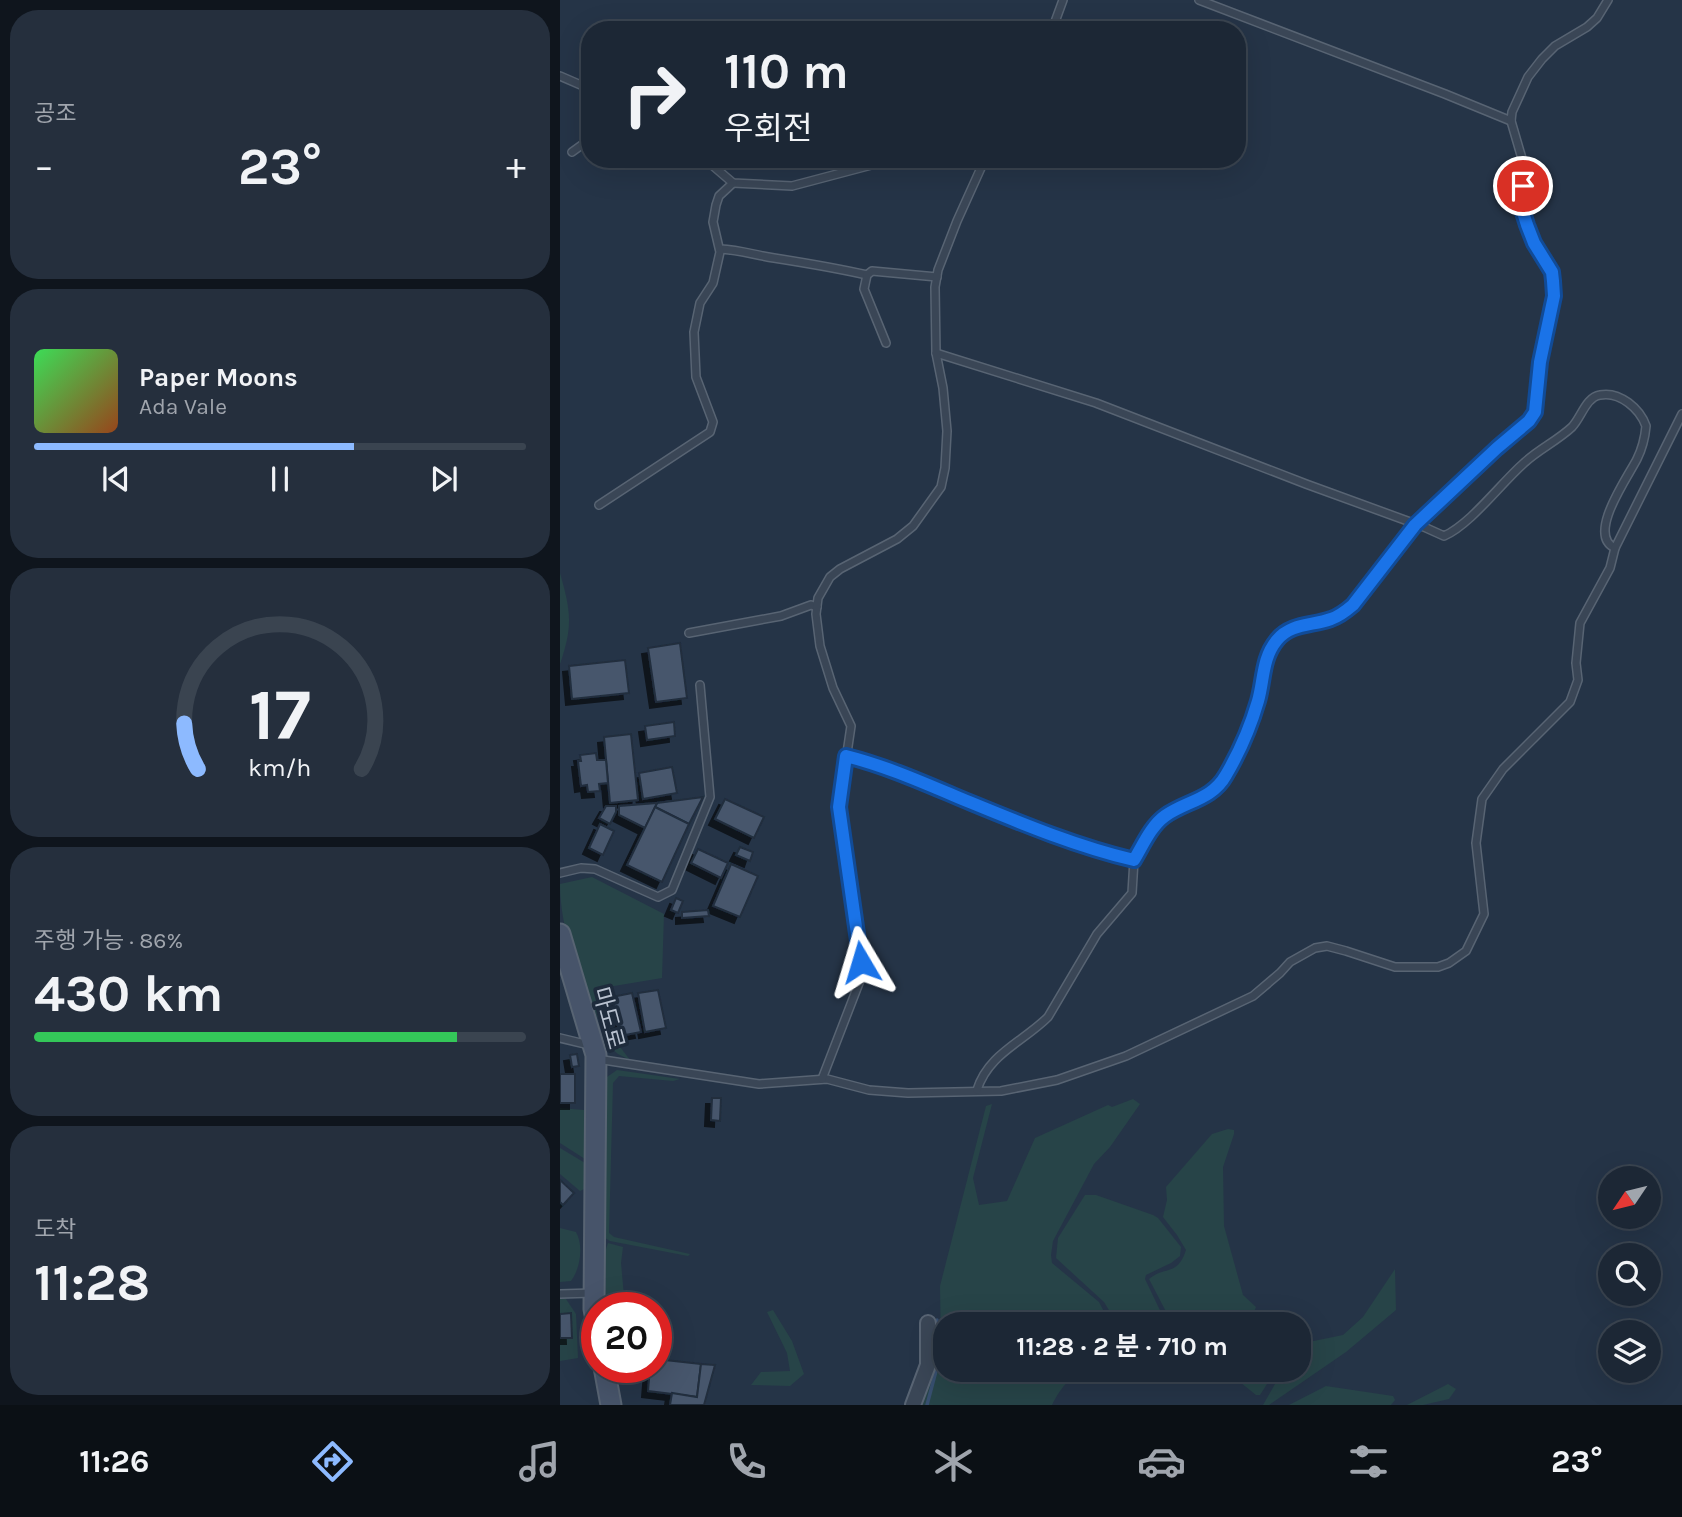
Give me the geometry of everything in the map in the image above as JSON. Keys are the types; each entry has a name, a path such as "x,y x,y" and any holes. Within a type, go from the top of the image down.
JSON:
{"main road":[{"name":"마도로","path":"560,934 595,1052 594,1292"},
{"path":"607,1383 611,1405"}],"street":[{"path":"913,1405 928,1365 928,1323"}],"lane":[{"path":"1055,21 1063,0"},
{"path":"1199,0 1445,93 1511,121"},
{"path":"977,1090 982,1075 992,1062 1038,1027 1056,1005 1097,934 1132,894 1134,860 1156,825 1165,816 1211,794 1227,774 1254,714 1262,670 1278,638 1301,625 1330,619 1353,605 1415,525 1529,421 1535,412 1540,362 1554,296 1553,281 1552,272 1534,243 1521,206 1523,162 1511,121 1512,112 1528,77 1542,59 1555,46 1587,27 1597,18 1608,0"},
{"path":"560,76 581,85"},
{"path":"572,152 581,146"},
{"path":"716,168 733,183 792,186 860,168"},
{"path":"822,1079 861,978 839,807 851,726 833,688 820,646 817,607 822,588 831,577 840,569 897,539 913,526 941,487 947,430 936,352 935,288 957,221 981,168"},
{"path":"599,505 710,432 713,422 696,377 694,332 700,303 713,283 720,249 713,222 716,205 719,196 733,183"},
{"path":"720,249 743,250 771,258 800,261 867,275"},
{"path":"886,343 864,289 867,275 872,271 937,277"},
{"path":"936,352 1096,403 1444,536 1450,534 1524,463 1549,447 1574,424 1592,398 1609,395 1624,400 1635,408 1646,426 1638,456 1608,511 1604,537 1609,545 1615,548"},
{"path":"560,1038 595,1052 734,1082 759,1084 822,1079 869,1090 908,1093 1001,1091 1057,1080 1126,1056 1253,996 1290,962 1315,948 1327,946 1384,965 1410,968 1438,967 1459,958 1466,951 1484,914 1476,843 1482,799 1503,769 1570,702 1578,680 1576,663 1580,624 1586,609 1600,589 1610,568 1615,548 1682,414"},
{"path":"689,633 781,615 811,605 817,607"},
{"path":"560,873 581,868 595,869 658,897 672,890 710,797 701,685"},
{"path":"846,756 874,763 1007,818 1099,852 1134,860"},
{"path":"560,1294 581,1293"}],"green space":[{"path":"560,573 569,629 560,664"},
{"path":"592,877 664,914 662,978 602,988 614,1039 630,1060 610,1047 577,967 565,926 560,884"},
{"path":"617,1070 680,1079 673,1081 619,1076 613,1083 609,1233 614,1237 690,1254 688,1256 605,1238 607,1077"},
{"path":"1133,1099 1140,1104 1110,1147 1094,1164 1053,1241 1051,1255 1052,1263 1099,1302 1104,1312 940,1312 940,1286 986,1106 992,1104 973,1178 979,1205 1007,1201 1035,1138 1108,1105 1112,1107"},
{"path":"560,1108 584,1110 585,1159 560,1143"},
{"path":"1234,1130 1223,1167 1224,1226 1243,1295 1256,1307 1254,1312 1166,1312 1149,1279 1179,1264 1186,1250 1163,1217 1167,1200 1166,1187 1212,1134"},
{"path":"560,1148 585,1163 584,1189 580,1191 560,1174"},
{"path":"1085,1195 1096,1195 1158,1218 1181,1247 1180,1256 1146,1275 1145,1279 1161,1312 1110,1312 1104,1302 1056,1258 1058,1238"},
{"path":"560,1228 576,1232 580,1244 579,1264 571,1281 560,1282"},
{"path":"608,1243 623,1247 621,1263 624,1292 606,1292 605,1252"},
{"path":"1395,1269 1396,1310 1346,1352 1311,1376 1311,1342 1343,1335 1363,1317"},
{"path":"560,1299 566,1299 576,1314 578,1358 560,1361"},
{"path":"773,1310 792,1341 804,1374 790,1386 751,1385 761,1372 790,1371 787,1353 767,1312"},
{"path":"933,1373 933,1382 1068,1382 1052,1405 922,1405"},
{"path":"1240,1382 1268,1382 1260,1395 1256,1395"},
{"path":"1276,1382 1302,1382 1269,1405 1263,1405"},
{"path":"1448,1384 1456,1389 1449,1399 1423,1405 1407,1405"},
{"path":"1326,1386 1393,1396 1395,1400 1391,1405 1289,1405"}],"building":[{"path":"680,643 687,698 656,702 648,648"},
{"path":"625,660 629,693 572,699 569,666"},
{"path":"674,722 675,736 647,740 645,726"},
{"path":"631,734 638,800 610,803 604,737"},
{"path":"596,753 597,760 606,760 608,783 599,784 600,791 588,792 587,785 581,786 578,761 581,761 580,755"},
{"path":"672,767 677,793 643,799 639,773"},
{"path":"703,797 689,824 655,807 657,803"},
{"path":"725,799 764,817 754,838 715,819"},
{"path":"657,803 645,828 619,815 619,806"},
{"path":"606,806 616,806 610,824 599,818"},
{"path":"655,807 689,824 662,882 627,865"},
{"path":"600,824 614,831 603,855 589,848"},
{"path":"740,847 753,852 750,861 736,855"},
{"path":"698,849 728,863 721,878 691,863"},
{"path":"731,864 758,876 740,917 713,906"},
{"path":"676,898 683,901 678,913 671,910"},
{"path":"708,910 709,916 682,918 682,912"},
{"path":"658,990 666,1028 645,1032 638,993"},
{"path":"632,993 641,1032 620,1036 612,997"},
{"path":"577,1054 579,1066 572,1067 570,1055"},
{"path":"560,1074 575,1074 575,1103 560,1103"},
{"path":"712,1098 721,1098 720,1121 711,1120"},
{"path":"560,1180 574,1193 563,1205 560,1202"},
{"path":"571,1313 572,1338 560,1338 560,1314"},
{"path":"672,1361 701,1364 697,1397 648,1391 649,1383 672,1383"},
{"path":"701,1364 715,1365 704,1405 670,1405 672,1393 697,1397"}],"waterway":[{"path":"927,1405 933,1382"}],"route":[{"path":"861,962 849,867 840,826 839,807 846,756 874,763 1007,818 1099,852 1134,860 1156,825 1165,816 1211,794 1220,785 1254,714 1262,670 1278,638 1301,625 1330,619 1353,605 1415,525 1529,421 1535,412 1540,362 1554,296 1552,272 1534,243 1521,206 1523,186"}]}
